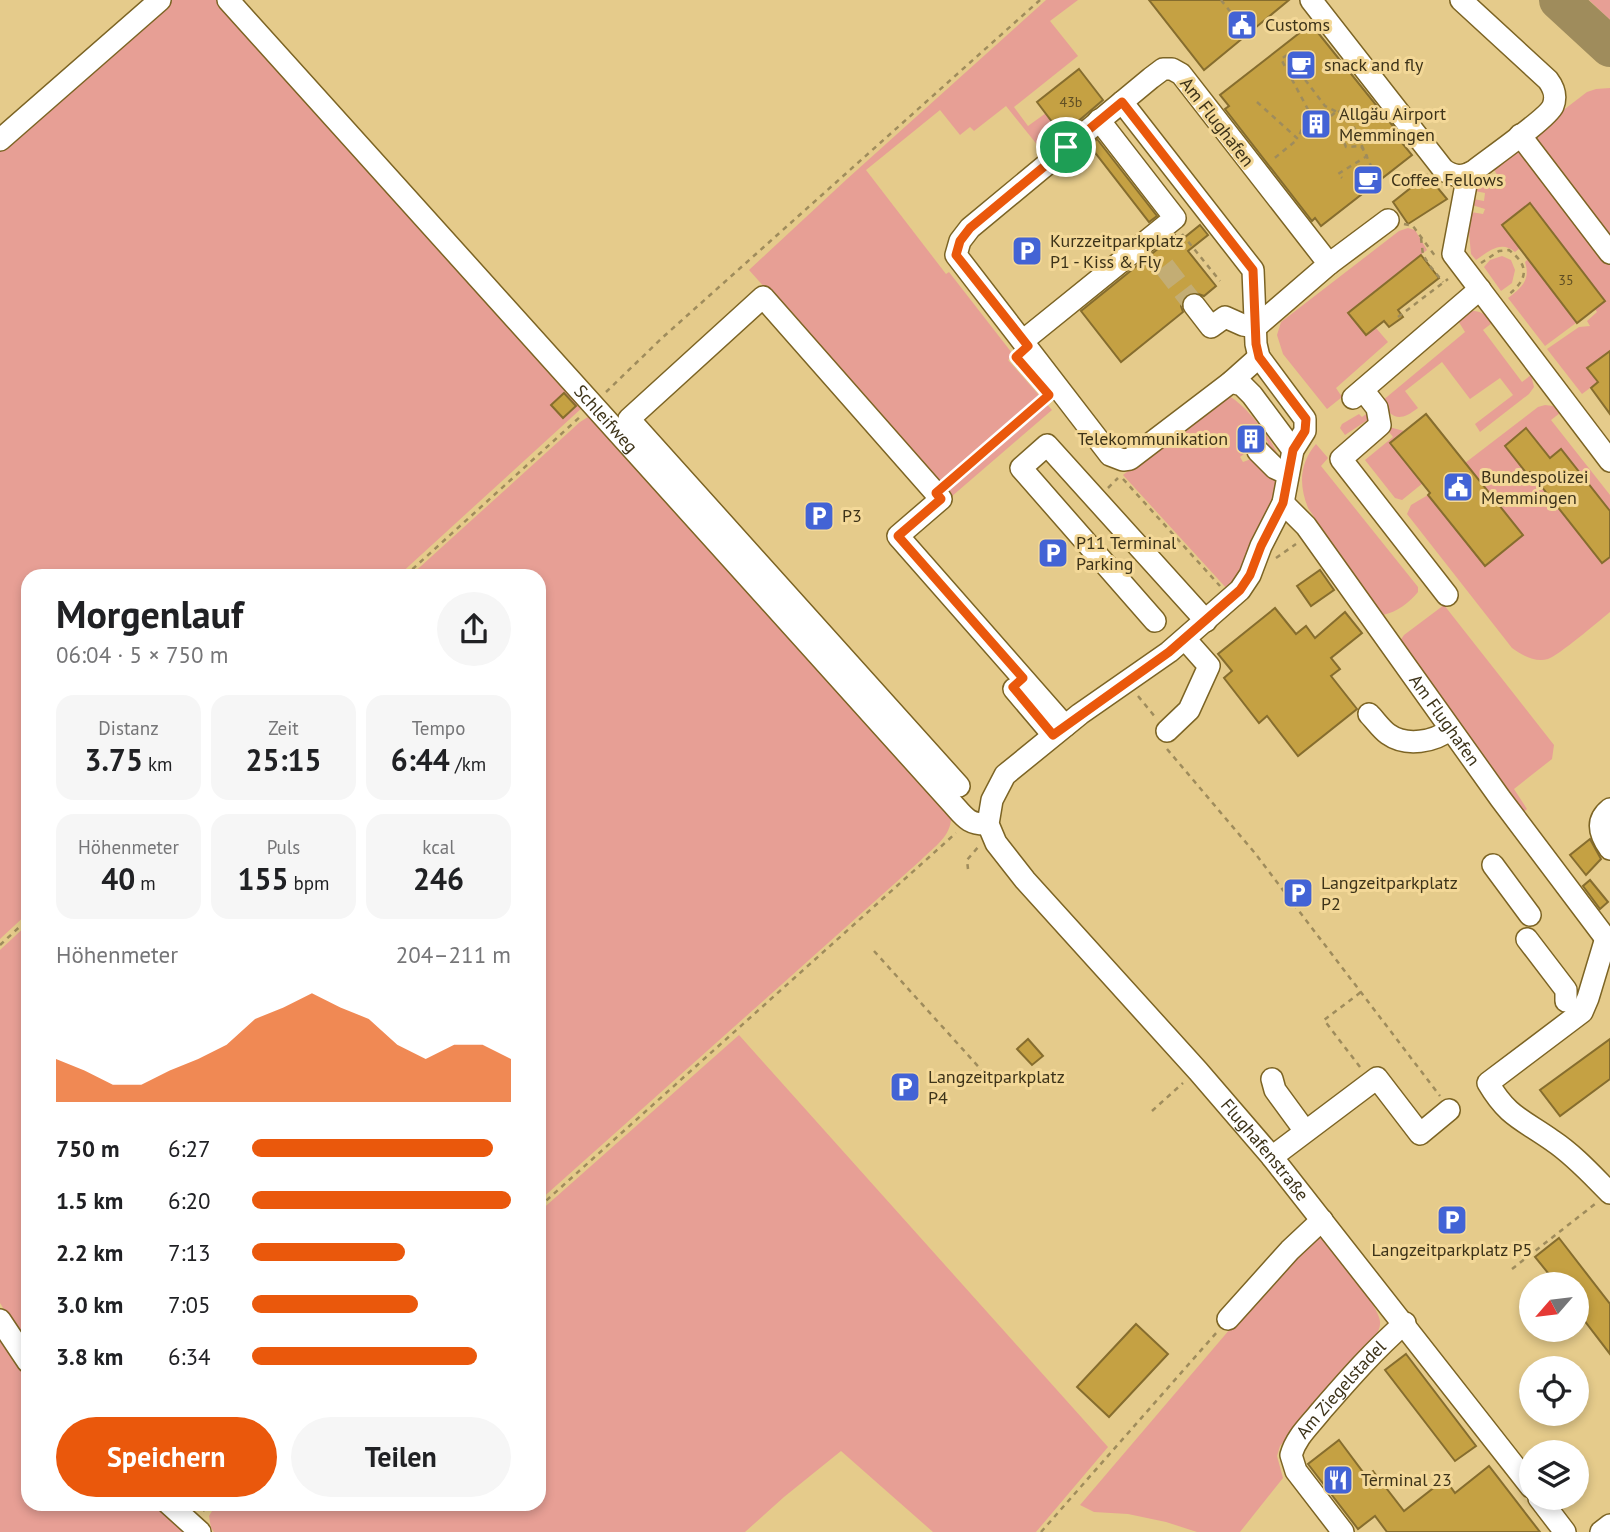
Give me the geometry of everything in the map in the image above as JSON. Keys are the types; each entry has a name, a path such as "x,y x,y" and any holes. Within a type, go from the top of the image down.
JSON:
{"street":[{"path":"0,141 160,0"},
{"name":"Schleifweg","path":"228,0 593,405 979,823"},
{"path":"1311,0 1443,169 1455,176 1468,174 1520,135 1550,111 1556,97 1548,80 1461,0"},
{"name":"Am Flughafen","path":"1122,102 1163,69 1172,69 1181,75 1329,264"},
{"path":"979,823 1005,775 1059,730 1185,639 1246,582 1283,503 1293,450 1305,431 1306,419 1259,357 1253,270 1122,102 970,228 960,241 956,255 1110,455 1124,460 1130,459 1231,382 1259,357"},
{"path":"1024,340 1175,218 1099,120"},
{"path":"1520,135 1610,253"},
{"path":"1468,174 1453,254 1610,461"},
{"path":"1194,305 1211,327 1225,317 1256,327 1329,264 1388,220"},
{"path":"1447,594 1341,459 1380,425 1377,408 1357,395 1474,281"},
{"path":"959,786 629,419 763,298 941,499 898,536 1059,730"},
{"path":"1231,382 1242,385 1252,395 1293,450"},
{"path":"1155,621 1021,468 1047,444 1206,621"},
{"path":"1258,451 1275,468 1288,474"},
{"name":"Am Flughafen","path":"1283,503 1306,526 1450,729 1608,941 1582,1012 1488,1083 1499,1103 1516,1118 1554,1142 1588,1170 1610,1193"},
{"path":"1167,739 1189,710 1209,666 1185,639"},
{"path":"1369,714 1389,736 1418,743 1442,736 1450,729"},
{"path":"1610,809 1600,822 1602,837 1610,849"},
{"name":"Flughafenstraße","path":"979,823 1025,880 1198,1070 1272,1157 1519,1471"},
{"path":"1493,865 1530,915"},
{"path":"1527,939 1566,990 1566,1001"},
{"path":"1568,969 1588,998"},
{"path":"1272,1157 1377,1078 1420,1134 1450,1110"},
{"path":"1272,1079 1275,1090 1305,1131"},
{"path":"1228,1319 1290,1250 1322,1220"},
{"path":"0,1320 21,1352"},
{"name":"Am Ziegelstadel","path":"1343,1532 1296,1471 1291,1455 1297,1438 1378,1347 1405,1323"},
{"path":"1548,1510 1565,1532"},
{"path":"177,1511 200,1532"},
{"path":"1601,1532 1610,1525"}],"path":[{"path":"413,569 593,405 662,338 1040,0"},
{"path":"1221,0 1233,15"},
{"path":"1271,161 1298,139 1304,122 1312,117 1281,59 1287,56 1325,106 1352,119 1354,132 1367,153 1377,182"},
{"path":"1257,102 1298,139"},
{"path":"1331,116 1338,110 1353,130 1344,142 1346,147 1361,146 1367,156 1340,172 1338,174 1342,178"},
{"path":"1388,220 1413,226 1436,257"},
{"path":"1180,232 1220,281"},
{"path":"1398,317 1444,281 1423,255 1421,238"},
{"path":"1474,281 1499,251 1509,250 1517,256 1523,265 1524,276 1518,287 1493,307"},
{"path":"936,493 1049,395"},
{"path":"1121,476 1226,594"},
{"path":"1126,683 1450,1110"},
{"path":"546,1200 979,823"},
{"path":"968,869 967,860 973,851"},
{"path":"0,945 21,926"},
{"path":"874,951 995,1085"},
{"path":"1361,992 1324,1020 1370,1082"},
{"path":"1152,1111 1186,1081"},
{"path":"1512,1269 1610,1193"},
{"path":"1041,1532 1228,1319"}],"shaded area":[{"path":"168,0 221,0 583,407 406,569 21,569 21,920 0,939 0,148"},
{"path":"1046,0 1078,0 1050,21 1078,56 1014,107 1028,126 1046,113 1064,136 1043,152 1006,106 974,131 970,127 960,135 940,110 866,170 946,274 949,272 1012,353 1020,347 1008,360 1052,410 951,497 749,270"},
{"path":"1589,0 1610,0 1610,20"},
{"path":"1610,88 1610,244 1527,138 1587,92"},
{"path":"1514,148 1524,150 1610,258 1610,351 1587,368 1598,382 1582,394 1547,349 1579,327 1590,326 1587,321 1597,312 1530,204 1502,225 1520,248 1515,252 1505,247 1495,248 1476,260 1471,254 1469,233 1466,232 1471,212 1483,214 1485,209 1472,205 1473,199 1484,201 1485,193 1475,191 1481,174 1492,187 1500,180 1492,166"},
{"path":"1408,228 1415,230 1427,250 1348,312 1366,335 1376,328 1388,342 1336,388 1342,397 1327,409 1283,354 1277,335 1281,322 1399,231"},
{"path":"1502,256 1511,260 1515,270 1512,283 1501,291 1484,267 1490,260"},
{"path":"1528,259 1576,323 1545,346 1508,298 1524,283 1527,274 1525,262"},
{"path":"1467,311 1481,313 1492,323 1483,330 1522,382 1531,375 1534,387 1529,394 1480,432 1475,424 1513,395 1500,378 1470,399 1442,362 1405,391 1418,408 1402,417 1393,415 1382,401 1465,332 1457,319"},
{"path":"1227,395 1243,407 1260,426 1274,448 1281,466 1266,448 1268,442 1263,437 1259,439 1251,430 1240,438 1249,450 1240,457 1243,462 1251,459 1279,477 1260,537 1246,565 1228,590 1123,475"},
{"path":"1553,406 1560,413 1551,420 1610,495 1610,612 1560,652 1548,659 1538,660 1524,656 1512,648 1407,514 1411,505 1428,495 1485,565 1465,463 1538,407"},
{"path":"1369,412 1370,426 1366,421 1345,435 1340,428 1342,424 1359,414 1362,417"},
{"path":"588,417 596,418 951,814 951,821 942,840 921,860 546,1195 546,569 418,569"},
{"path":"1386,428 1404,431 1390,443 1423,483 1402,500 1395,498 1365,460 1393,437"},
{"path":"1316,444 1328,458 1321,466 1418,587 1418,592 1411,600 1393,612 1383,615 1380,613 1308,508 1302,475 1306,459"},
{"path":"1444,605 1554,745 1552,759 1514,789 1527,809 1522,813 1400,641 1404,635"},
{"path":"21,930 21,1337 0,1303 0,950"},
{"path":"739,1035 1108,1447 1036,1532 933,1532 841,1451 745,1532 214,1532 209,1516 212,1511 546,1511 546,1206"},
{"path":"1316,1237 1321,1237 1366,1294 1379,1317 1379,1328 1374,1340 1280,1446 1277,1456 1283,1478 1240,1532 1197,1532 1128,1514 1094,1512 1080,1505 1299,1248"},
{"path":"0,1334 21,1364 21,1511 166,1511 189,1532 0,1532"}],"building":[{"path":"1149,0 1289,0 1204,70"},
{"name":"Allgäu Airport Memmingen","path":"1311,24 1405,141 1402,143 1412,155 1321,226 1315,218 1312,221 1225,109 1229,106 1220,95"},
{"path":"1079,69 1103,100 1062,135 1037,102"},
{"path":"1097,139 1157,216 1149,222 1090,146"},
{"path":"1427,175 1447,199 1408,224 1393,202"},
{"path":"1530,203 1605,301 1577,323 1502,225"},
{"path":"1200,225 1208,235 1188,251 1216,286 1204,296 1193,292 1185,295 1181,306 1183,312 1121,362 1081,311 1175,235 1180,241"},
{"path":"1421,255 1439,278 1398,310 1403,317 1389,327 1384,321 1366,335 1348,313"},
{"path":"1610,351 1610,414 1591,388 1598,382 1587,368"},
{"path":"564,393 576,406 563,418 551,405"},
{"path":"1426,414 1523,535 1485,566 1390,443"},
{"path":"1526,428 1550,458 1561,449 1610,511 1610,557 1602,563 1530,472 1527,474 1505,446"},
{"path":"1320,570 1334,590 1311,606 1297,586"},
{"path":"1275,608 1296,634 1306,626 1315,638 1345,612 1362,633 1331,658 1340,669 1331,676 1357,709 1298,756 1267,716 1259,723 1224,678 1232,671 1218,654"},
{"path":"1590,839 1601,859 1586,875 1570,855"},
{"path":"1590,880 1608,902 1600,909 1583,886"},
{"path":"1028,1039 1043,1056 1032,1065 1017,1049"},
{"path":"1610,1039 1610,1079 1560,1116 1540,1090"},
{"path":"1559,1238 1585,1272 1547,1272 1535,1257"},
{"path":"1589,1277 1610,1304 1610,1354 1589,1327"},
{"path":"1136,1324 1168,1354 1109,1417 1077,1387"},
{"path":"1406,1354 1476,1446 1455,1461 1385,1370"},
{"path":"1339,1440 1366,1476 1373,1471 1404,1511 1445,1479 1455,1493 1489,1466 1519,1505 1519,1510 1523,1510 1540,1532 1387,1532 1375,1516 1358,1529 1308,1464"}],"taxiway":[{"path":"1559,0 1610,47"}],"tunnel":[{"path":"1164,266 1194,305"}],"place":[{"name":"Customs","path":"1242,25"},
{"name":"snack and fly","path":"1301,65"},
{"name":"Allgäu Airport Memmingen","path":"1316,124"},
{"name":"Coffee Fellows","path":"1368,180"},
{"name":"Kurzzeitparkplatz P1 - Kiss & Fly","path":"1027,251"},
{"name":"Telekommunikation","path":"1251,439"},
{"name":"Bundespolizei Memmingen","path":"1458,487"},
{"name":"P3","path":"819,516"},
{"name":"P11 Terminal Parking","path":"1053,553"},
{"name":"Langzeitparkplatz P2","path":"1298,893"},
{"name":"Langzeitparkplatz P4","path":"905,1087"},
{"name":"Langzeitparkplatz P5","path":"1452,1220"},
{"name":"Terminal 23","path":"1338,1480"}],"route":[{"path":"1122,102 1253,270 1259,357 1306,419 1305,431 1293,450 1283,503 1250,575 1240,590 1169,652 1053,735 1013,687 1023,678 898,536 941,499 936,493 1049,395 1016,357 1028,346 956,255 960,241 970,228 1066,147 1122,102"}]}
